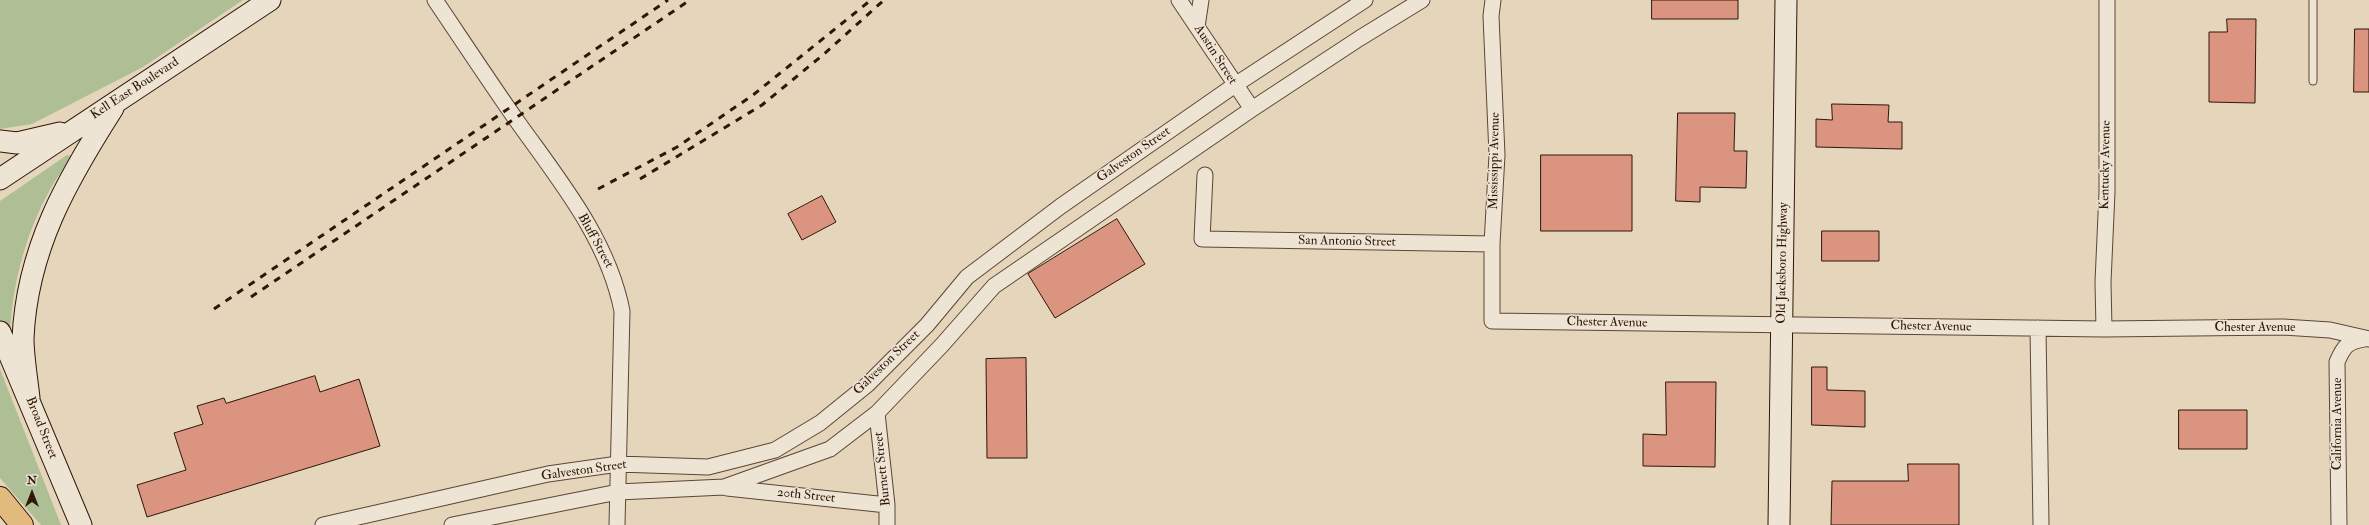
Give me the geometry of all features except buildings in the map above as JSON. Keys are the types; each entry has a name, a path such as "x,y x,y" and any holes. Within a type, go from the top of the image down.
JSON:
{"highway":[{"path":"0,498 22,525"}],"main road":[{"name":"Kell East Boulevard","path":"0,179 270,0"},
{"name":"Old Jacksboro Highway","path":"1779,525 1786,0"},
{"path":"29,398 23,338 30,281 41,242 66,185 117,101"},
{"path":"0,141 17,143 72,131"},
{"name":"Broad Street","path":"0,332 81,525"}],"street":[{"name":"Bluff Street","path":"435,0 560,182 602,249 610,265 622,311 617,525"},
{"name":"Austin Street","path":"1179,0 1252,109"},
{"path":"1197,27 1201,0"},
{"name":"Galveston Street","path":"324,525 548,474 618,464 708,467 775,450 813,427 867,385 927,325 967,277 1061,206 1235,85 1365,0"},
{"name":"Galveston Street","path":"452,525 618,492 724,487 830,449 877,413 942,345 994,286 1252,109 1360,38 1422,0"},
{"name":"Mississippi Avenue","path":"1492,321 1492,244 1496,155 1491,16 1493,0"},
{"name":"Kentucky Avenue","path":"2104,329 2103,282 2107,192 2107,0"},
{"name":"San Antonio Street","path":"1204,175 1202,239 1492,244"},
{"name":"Chester Avenue","path":"1492,321 1782,326 2104,329 2313,328 2366,339"},
{"path":"2038,328 2041,525"},
{"name":"California Avenue","path":"2339,525 2337,362 2341,352 2350,342 2366,339"},
{"name":"Burnett Street","path":"877,413 887,504 887,525"},
{"name":"20th Street","path":"724,487 887,504"}],"lane":[{"path":"2312,0 2312,81"}],"green space":[{"path":"0,0 243,0 143,67 32,124 0,129"},
{"path":"67,155 71,156 71,159 55,181 45,199 23,254 14,293 10,333 0,323 0,201"},
{"path":"0,369 61,525 41,525 0,478"}],"railway":[{"path":"214,309 668,0"},
{"path":"251,297 690,0"},
{"path":"598,189 677,147 753,95 871,0"},
{"path":"640,179 762,105 824,54 884,0"}]}
